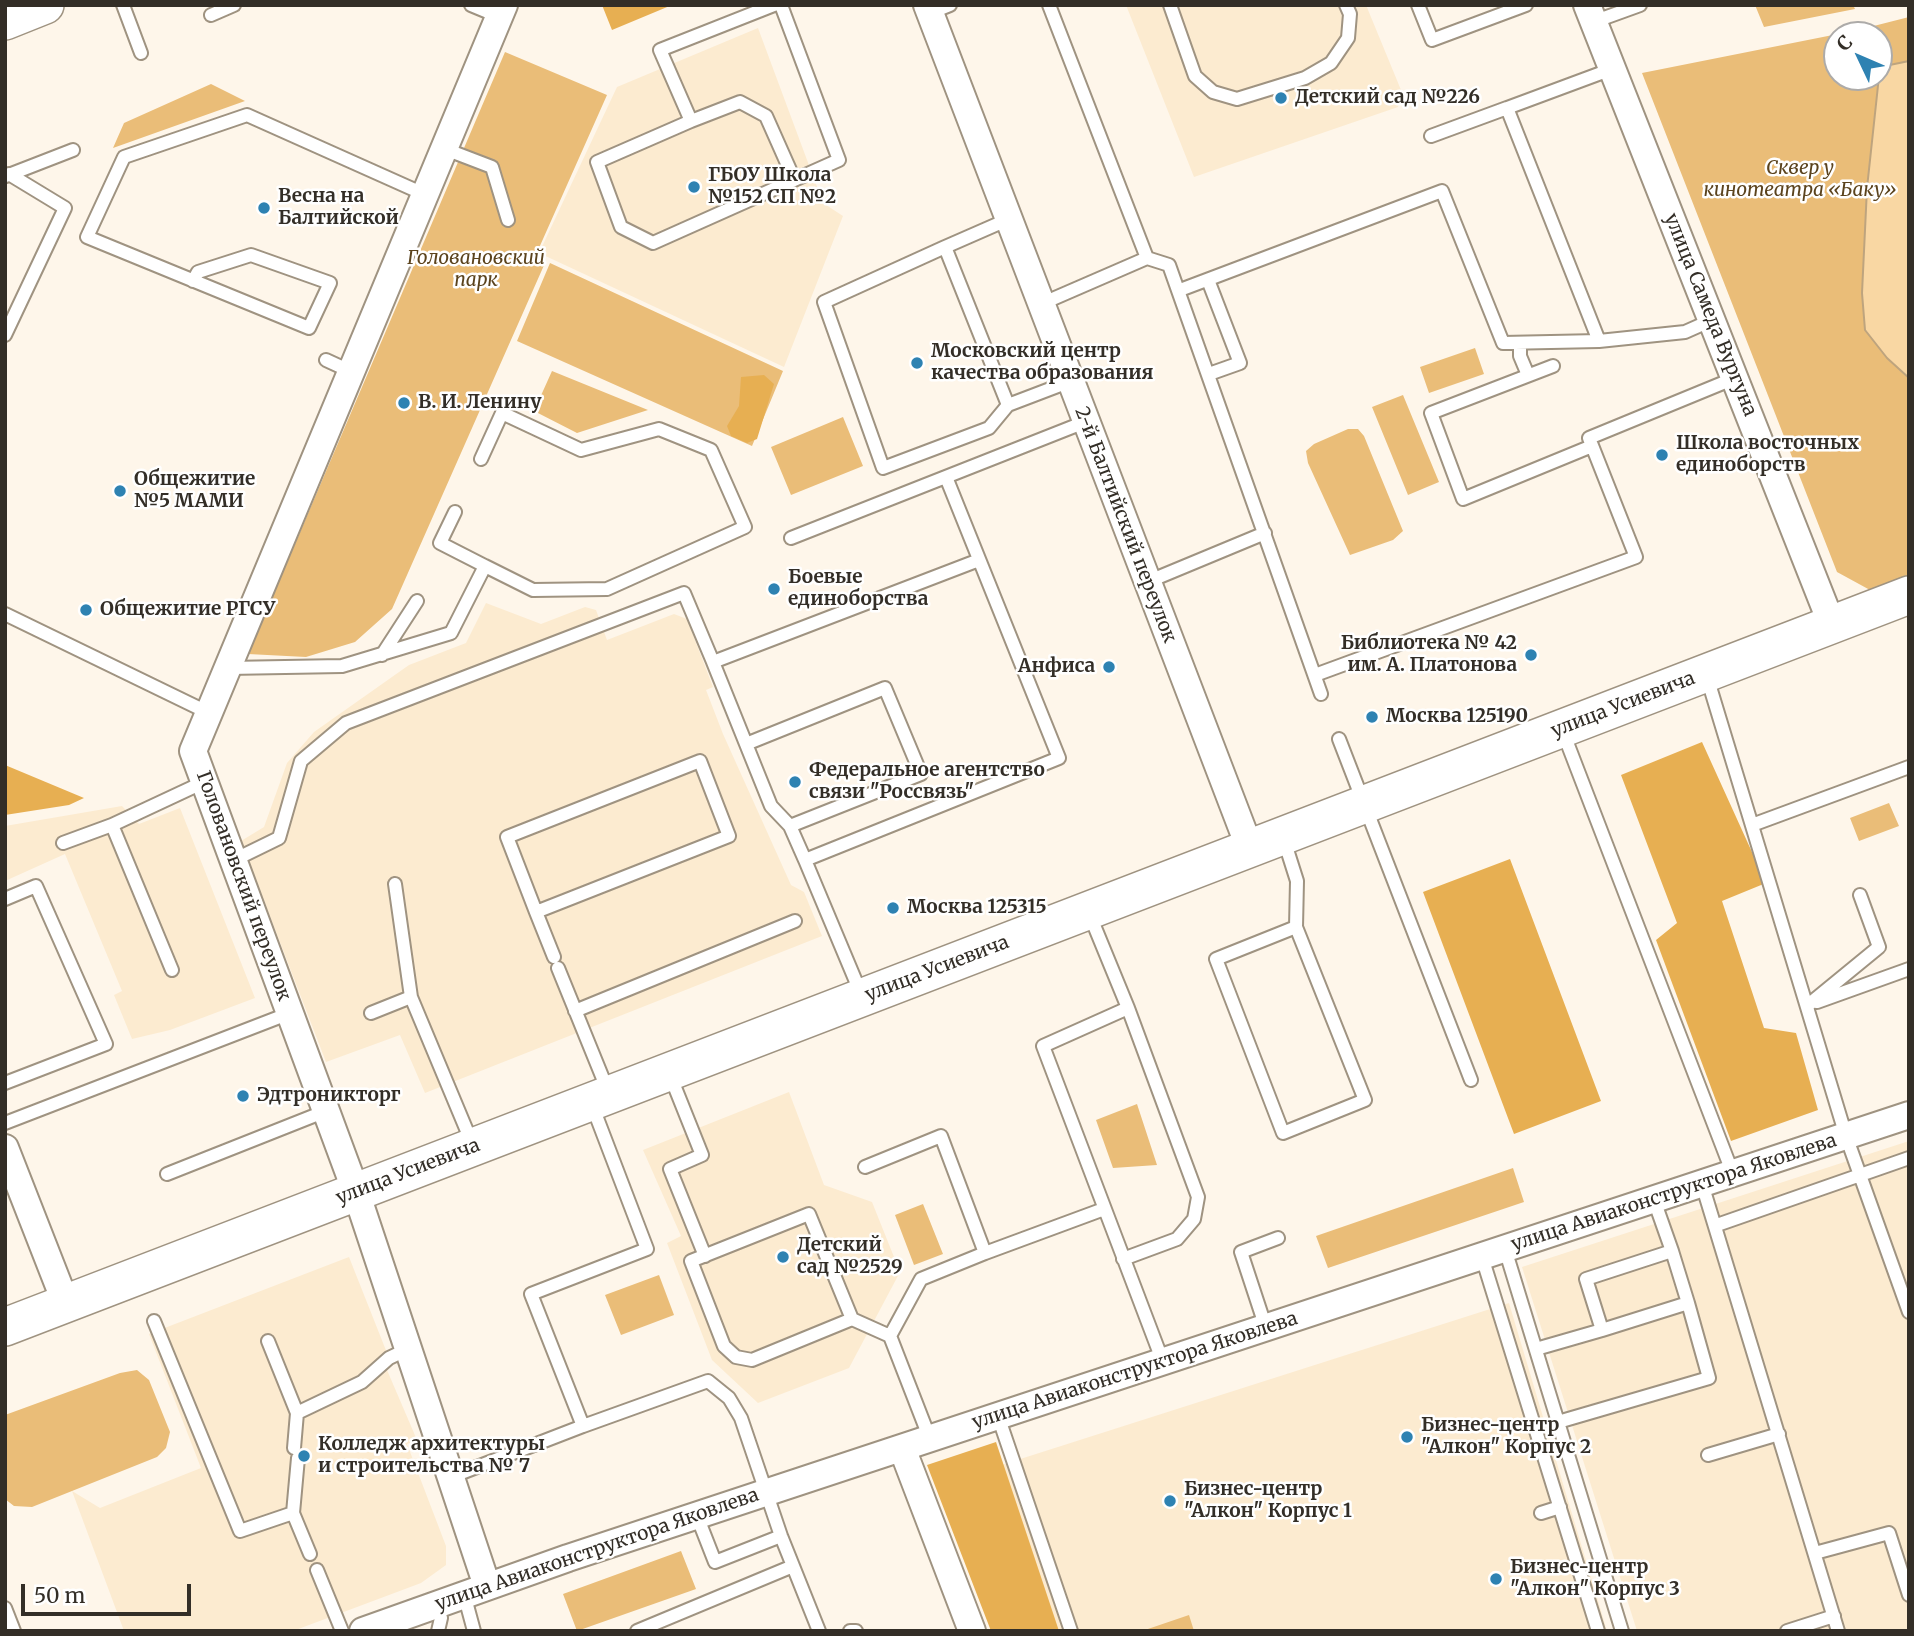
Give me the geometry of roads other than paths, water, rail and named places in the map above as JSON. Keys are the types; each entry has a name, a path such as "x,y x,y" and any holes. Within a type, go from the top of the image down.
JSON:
{"street":[{"path":"5,20 45,5"},
{"name":"2-й Балтийский переулок","path":"936,8 1009,219 1147,582 1266,842"},
{"name":"Головановский переулок","path":"475,1590 451,1477 356,1192 193,751 502,11"},
{"name":"улица Самеда Вургуна","path":"1590,14 1832,625"},
{"name":"улица Усиевича","path":"5,1327 1909,595"},
{"name":"улица Авиаконструктора Яковлева","path":"363,1631 475,1590 1909,1115"},
{"path":"5,1148 66,1304"},
{"path":"902,1448 972,1631"}],"lane":[{"path":"123,5 141,53"},
{"path":"211,15 234,5"},
{"path":"471,5 502,11"},
{"path":"691,121 660,50 774,5"},
{"path":"781,5 839,160 653,243 621,227 597,162 740,102 766,116 794,179"},
{"path":"1049,5 1147,258"},
{"path":"1170,5 1195,76 1213,92 1237,99 1306,78 1331,64 1348,38 1350,15 1346,5"},
{"path":"1419,5 1432,40 1526,5"},
{"path":"1590,14 1640,5"},
{"path":"1431,136 1612,69"},
{"path":"1507,108 1599,341"},
{"path":"193,281 198,272 251,255 330,283 309,328 193,281 87,237 124,157 247,115 426,195"},
{"path":"445,149 492,167 508,220"},
{"path":"7,175 73,150"},
{"path":"7,175 65,208 7,327"},
{"path":"1180,290 1442,191 1503,343 1599,341 1685,332 1712,320"},
{"path":"1009,219 824,302 883,468 989,428 1008,405 1070,381"},
{"path":"945,247 1008,405"},
{"path":"1041,304 1147,258 1169,265 1321,694"},
{"path":"1208,280 1240,363 1209,374"},
{"path":"1520,343 1520,356 1528,375"},
{"path":"327,360 352,372"},
{"path":"1553,366 1431,413 1462,499 1592,446"},
{"path":"1315,675 1636,558 1589,438 1735,378"},
{"path":"455,512 440,543 534,590 607,589 745,527 711,450 659,429 581,450 502,413 481,459"},
{"path":"791,538 1085,422"},
{"path":"805,860 1059,758 946,477"},
{"path":"1147,582 1265,533"},
{"path":"713,662 979,560"},
{"path":"228,668 342,666 452,633 485,566"},
{"path":"234,860 279,838 301,761 346,723 684,593 771,806 790,826 863,997"},
{"path":"382,655 416,601"},
{"path":"5,614 209,713"},
{"path":"1706,673 1846,1136 1909,1312"},
{"path":"746,744 885,688 921,774 790,826"},
{"path":"1562,729 1733,1174"},
{"path":"1339,739 1471,1080"},
{"path":"536,912 729,836 700,761 507,837 536,912 575,1011 647,1249 531,1294 583,1426"},
{"path":"1752,825 1909,766"},
{"path":"63,842 112,825 204,782"},
{"path":"112,825 172,970"},
{"path":"1266,842 1297,881 1296,927 1365,1100 1283,1133 1216,959 1296,927"},
{"path":"395,884 411,997 474,1147"},
{"path":"5,899 36,886 106,1044 5,1083"},
{"path":"1807,1006 1879,947 1860,895"},
{"path":"1088,911 1128,1009 1198,1197 1194,1219 1177,1239 1123,1259"},
{"path":"575,1011 794,922"},
{"path":"1807,1006 1909,969"},
{"path":"371,1013 411,997"},
{"path":"1128,1009 1042,1046 1163,1362"},
{"path":"5,1123 290,1013"},
{"path":"669,1072 702,1155 670,1168 705,1256"},
{"path":"167,1174 326,1111"},
{"path":"865,1167 941,1136 985,1253"},
{"path":"1717,1225 1909,1158"},
{"path":"1702,1184 1717,1225 1838,1631"},
{"path":"1558,1422 1709,1378 1672,1251 1654,1200"},
{"path":"890,1336 921,1279 1104,1209"},
{"path":"852,1320 809,1214 691,1261 724,1346 736,1357 752,1360 852,1320 890,1336 930,1439"},
{"path":"1266,1328 1241,1252 1278,1238"},
{"path":"1602,1329 1586,1279 1672,1251"},
{"path":"1493,1253 1536,1349 1622,1631"},
{"path":"1493,1253 1560,1507 1598,1631"},
{"path":"1536,1349 1688,1303"},
{"path":"154,1321 240,1531 293,1513"},
{"path":"268,1341 297,1413 293,1513 310,1553"},
{"path":"297,1413 362,1382 389,1357 408,1349"},
{"path":"451,1477 708,1381 729,1398 741,1418 781,1536 819,1631"},
{"path":"998,1416 1071,1631"},
{"path":"1708,1455 1779,1434"},
{"path":"1541,1513 1560,1507"},
{"path":"697,1516 715,1562 781,1536"},
{"path":"1815,1553 1889,1533 1909,1595"},
{"path":"638,1631 793,1566"},
{"path":"317,1570 342,1631"},
{"path":"474,1631 475,1590"},
{"path":"436,1604 441,1618 438,1631"},
{"path":"5,1608 13,1631"},
{"path":"1787,1631 1834,1616"},
{"path":"850,1631 856,1631"}],"place":[{"name":"Детский сад №226","path":"1281,98"},
{"name":"ГБОУ Школа №152 СП №2","path":"694,187"},
{"name":"Весна на Балтийской","path":"264,208"},
{"name":"Московский центр качества образования","path":"917,363"},
{"name":"В. И. Ленину","path":"404,403"},
{"name":"Школа восточных единоборств","path":"1662,455"},
{"name":"Общежитие №5 МАМИ","path":"120,491"},
{"name":"Боевые единоборства","path":"774,589"},
{"name":"Общежитие РГСУ","path":"86,610"},
{"name":"Библиотека № 42 им. А. Платонова","path":"1531,655"},
{"name":"Анфиса","path":"1109,667"},
{"name":"Москва 125190","path":"1372,717"},
{"name":"Федеральное агентство связи \"Россвязь\"","path":"795,782"},
{"name":"Москва 125315","path":"893,908"},
{"name":"Эдтроникторг","path":"243,1096"},
{"name":"Детский сад №2529","path":"783,1257"},
{"name":"Бизнес-центр \"Алкон\" Корпус 2","path":"1407,1437"},
{"name":"Колледж архитектуры и строительства № 7","path":"304,1456"},
{"name":"Бизнес-центр \"Алкон\" Корпус 1","path":"1170,1501"},
{"name":"Бизнес-центр \"Алкон\" Корпус 3","path":"1496,1579"}],"park label":[{"name":"Сквер у кинотеатра «Баку»","path":"1800,180"},
{"name":"Головановский парк","path":"476,270"}]}
